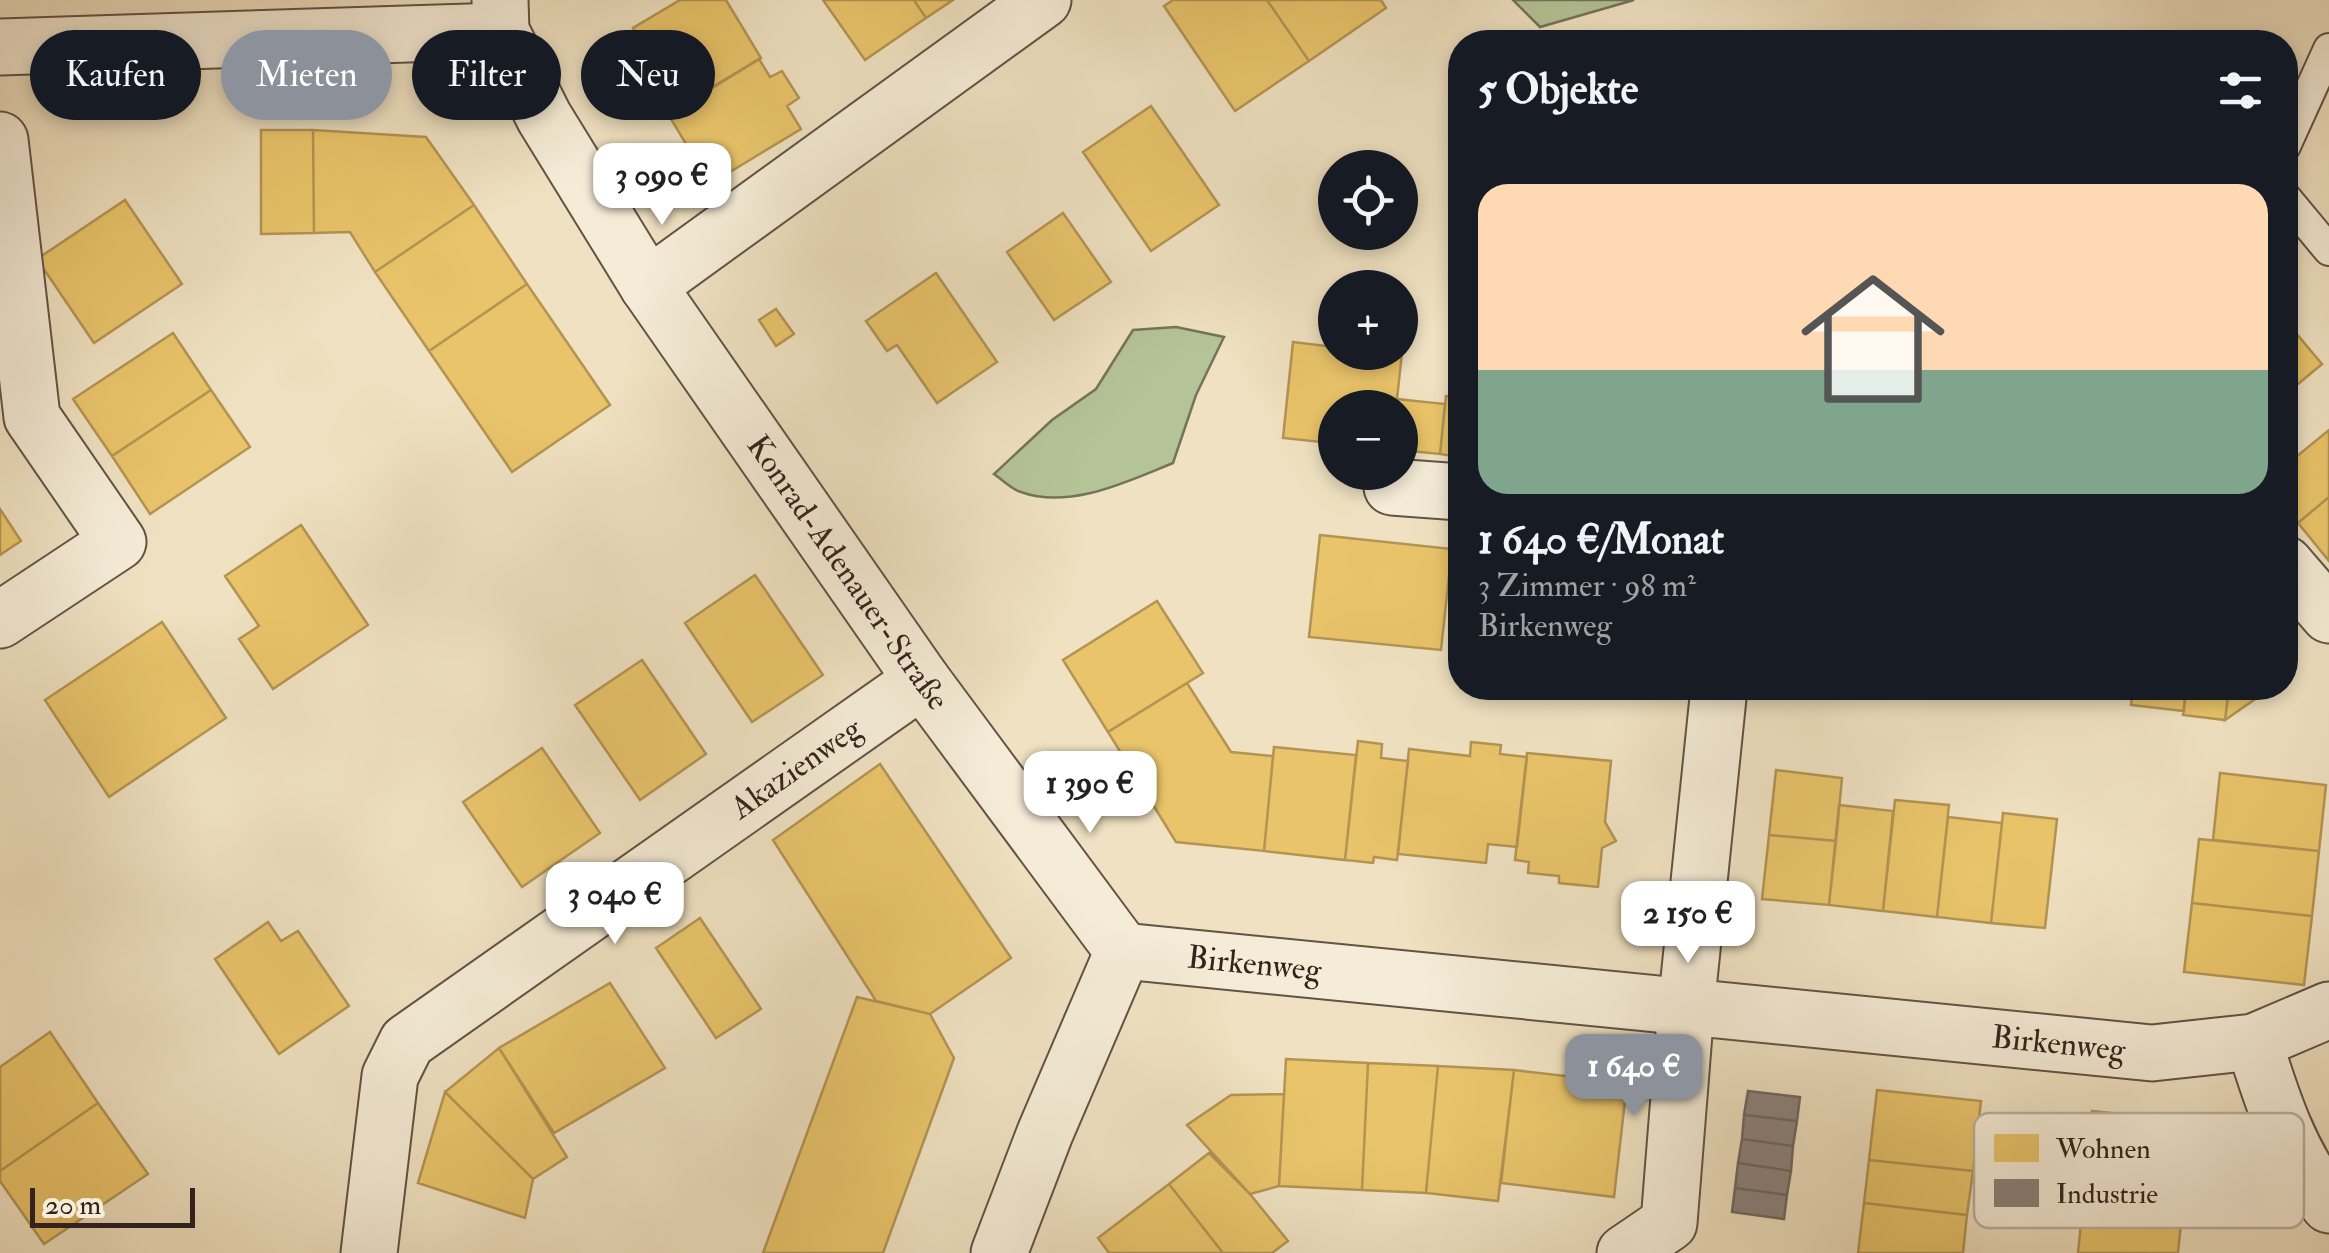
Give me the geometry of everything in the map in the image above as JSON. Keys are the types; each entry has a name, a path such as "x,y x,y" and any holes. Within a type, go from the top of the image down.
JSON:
{"street":[{"path":"648,286 1044,0"},
{"path":"0,47 501,16"},
{"name":"Konrad-Adenauer-Straße","path":"501,16 544,117 648,286 922,680 1123,951"},
{"path":"0,140 32,417 118,542 0,620"},
{"path":"1418,489 1448,491"},
{"path":"2298,579 2329,615"},
{"name":"Akazienweg","path":"369,1253 390,1076 408,1042 922,680"},
{"path":"1625,1253 1680,1238 1686,1008 1717,700"},
{"path":"999,1253 1123,951"},
{"name":"Birkenweg","path":"1123,951 2152,1053 2254,1042 2329,1010"},
{"path":"2254,1042 2277,1113"},
{"path":"2304,1167 2329,1204"}],"lane":[{"path":"2298,117 2329,49"},
{"path":"2298,213 2329,250"}],"green space":[{"path":"1513,0 1634,0 1540,27"},
{"path":"1176,327 1224,337 1196,395 1173,463 1098,491 1059,498 1021,492 994,474 1052,420 1096,389 1133,330"}],"building: Wohnen":[{"path":"680,0 726,0 761,58 715,86 715,30 633,28"},
{"path":"823,0 914,0 926,18 865,60"},
{"path":"914,0 953,0 926,18"},
{"path":"1173,0 1267,0 1309,61 1235,111 1164,6"},
{"path":"1267,0 1381,0 1386,8 1309,61"},
{"path":"759,59 770,77 782,71 799,98 787,106 801,129 710,184 672,120 715,120 715,86"},
{"path":"1151,106 1219,205 1151,251 1083,152"},
{"path":"261,130 313,130 314,233 261,234"},
{"path":"313,130 426,137 474,205 375,272 350,232 314,233"},
{"path":"125,200 182,284 94,343 37,259"},
{"path":"474,205 527,284 429,351 375,272"},
{"path":"1063,213 1111,282 1054,320 1007,252"},
{"path":"936,273 997,362 937,403 897,345 887,351 866,321"},
{"path":"527,284 610,405 512,472 429,351"},
{"path":"776,309 794,334 776,346 759,320"},
{"path":"173,333 211,390 112,456 73,399"},
{"path":"2298,335 2322,364 2298,384"},
{"path":"1293,342 1318,345 1318,370 1400,370 1398,390 1318,390 1318,442 1283,438"},
{"path":"211,390 250,447 150,514 112,456"},
{"path":"1446,396 1448,396 1448,455 1440,454"},
{"path":"1418,401 1445,404 1440,454 1418,452"},
{"path":"2329,430 2329,497 2298,523 2298,455"},
{"path":"2329,497 2329,561 2298,523"},
{"path":"0,509 21,541 0,555"},
{"path":"301,525 368,625 273,689 239,639 259,626 225,576"},
{"path":"1320,535 1448,549 1441,650 1309,637"},
{"path":"755,575 823,675 752,722 685,623"},
{"path":"1157,601 1203,673 1108,732 1063,660"},
{"path":"162,622 226,718 109,797 45,700"},
{"path":"642,660 706,754 640,800 575,705"},
{"path":"1187,683 1231,752 1273,756 1264,851 1176,842 1108,732"},
{"path":"2132,700 2185,700 2184,711 2131,705"},
{"path":"2185,700 2228,700 2225,720 2183,715"},
{"path":"2228,700 2254,700 2225,720"},
{"path":"1358,741 1382,744 1381,758 1408,761 1397,860 1345,860"},
{"path":"1471,742 1501,745 1500,754 1527,757 1517,847 1488,844 1486,863 1398,854 1409,749 1470,756"},
{"path":"1274,747 1356,755 1345,860 1264,851"},
{"path":"542,748 600,833 522,887 463,802"},
{"path":"1527,753 1611,761 1605,822 1616,841 1602,848 1598,887 1559,883 1559,876 1528,873 1529,862 1515,860"},
{"path":"880,764 1011,958 930,1014 876,1001 773,840"},
{"path":"1776,770 1842,778 1836,841 1769,835"},
{"path":"2220,773 2326,785 2319,851 2213,840"},
{"path":"1895,800 1949,805 1937,917 1883,911"},
{"path":"1839,805 1893,811 1883,911 1829,905"},
{"path":"2003,813 2057,819 2045,928 1991,923"},
{"path":"1948,817 2002,823 1991,923 1937,917"},
{"path":"1769,835 1836,841 1829,905 1762,899"},
{"path":"2199,839 2319,851 2312,916 2192,903"},
{"path":"2192,903 2312,916 2304,985 2184,972"},
{"path":"700,918 761,1009 716,1038 656,948"},
{"path":"268,922 281,941 298,931 349,1006 279,1054 215,959"},
{"path":"610,983 665,1068 554,1133 499,1048"},
{"path":"857,997 930,1014 954,1058 883,1253 763,1253"},
{"path":"50,1032 98,1103 0,1171 0,1067"},
{"path":"499,1048 567,1157 533,1179 445,1092"},
{"path":"1286,1059 1368,1063 1362,1190 1279,1186"},
{"path":"1368,1063 1438,1066 1426,1193 1362,1190"},
{"path":"1438,1066 1514,1070 1498,1201 1426,1193"},
{"path":"1514,1070 1627,1083 1614,1197 1501,1183"},
{"path":"1877,1090 1981,1101 1980,1113 1974,1113 1973,1171 1869,1160"},
{"path":"445,1092 533,1179 525,1218 418,1183"},
{"path":"1284,1094 1279,1186 1250,1194 1187,1125 1231,1095"},
{"path":"98,1103 148,1174 44,1244 0,1181 0,1171"},
{"path":"1209,1153 1250,1194 1288,1241 1272,1253 1223,1253 1169,1184"},
{"path":"1869,1160 1973,1171 1967,1215 1864,1203"},
{"path":"1169,1184 1223,1253 1109,1253 1098,1238"},
{"path":"1864,1203 1967,1215 1963,1253 1858,1253"},
{"path":"2080,1228 2180,1228 2178,1253 2078,1253"}],"building: Industrie":[{"path":"1748,1091 1800,1097 1797,1121 1744,1115"},
{"path":"1744,1115 1797,1121 1793,1146 1742,1139"},
{"path":"1742,1139 1793,1146 1791,1171 1738,1163"},
{"path":"1738,1163 1791,1171 1787,1195 1735,1188"},
{"path":"1735,1188 1787,1195 1784,1219 1732,1212"}]}
